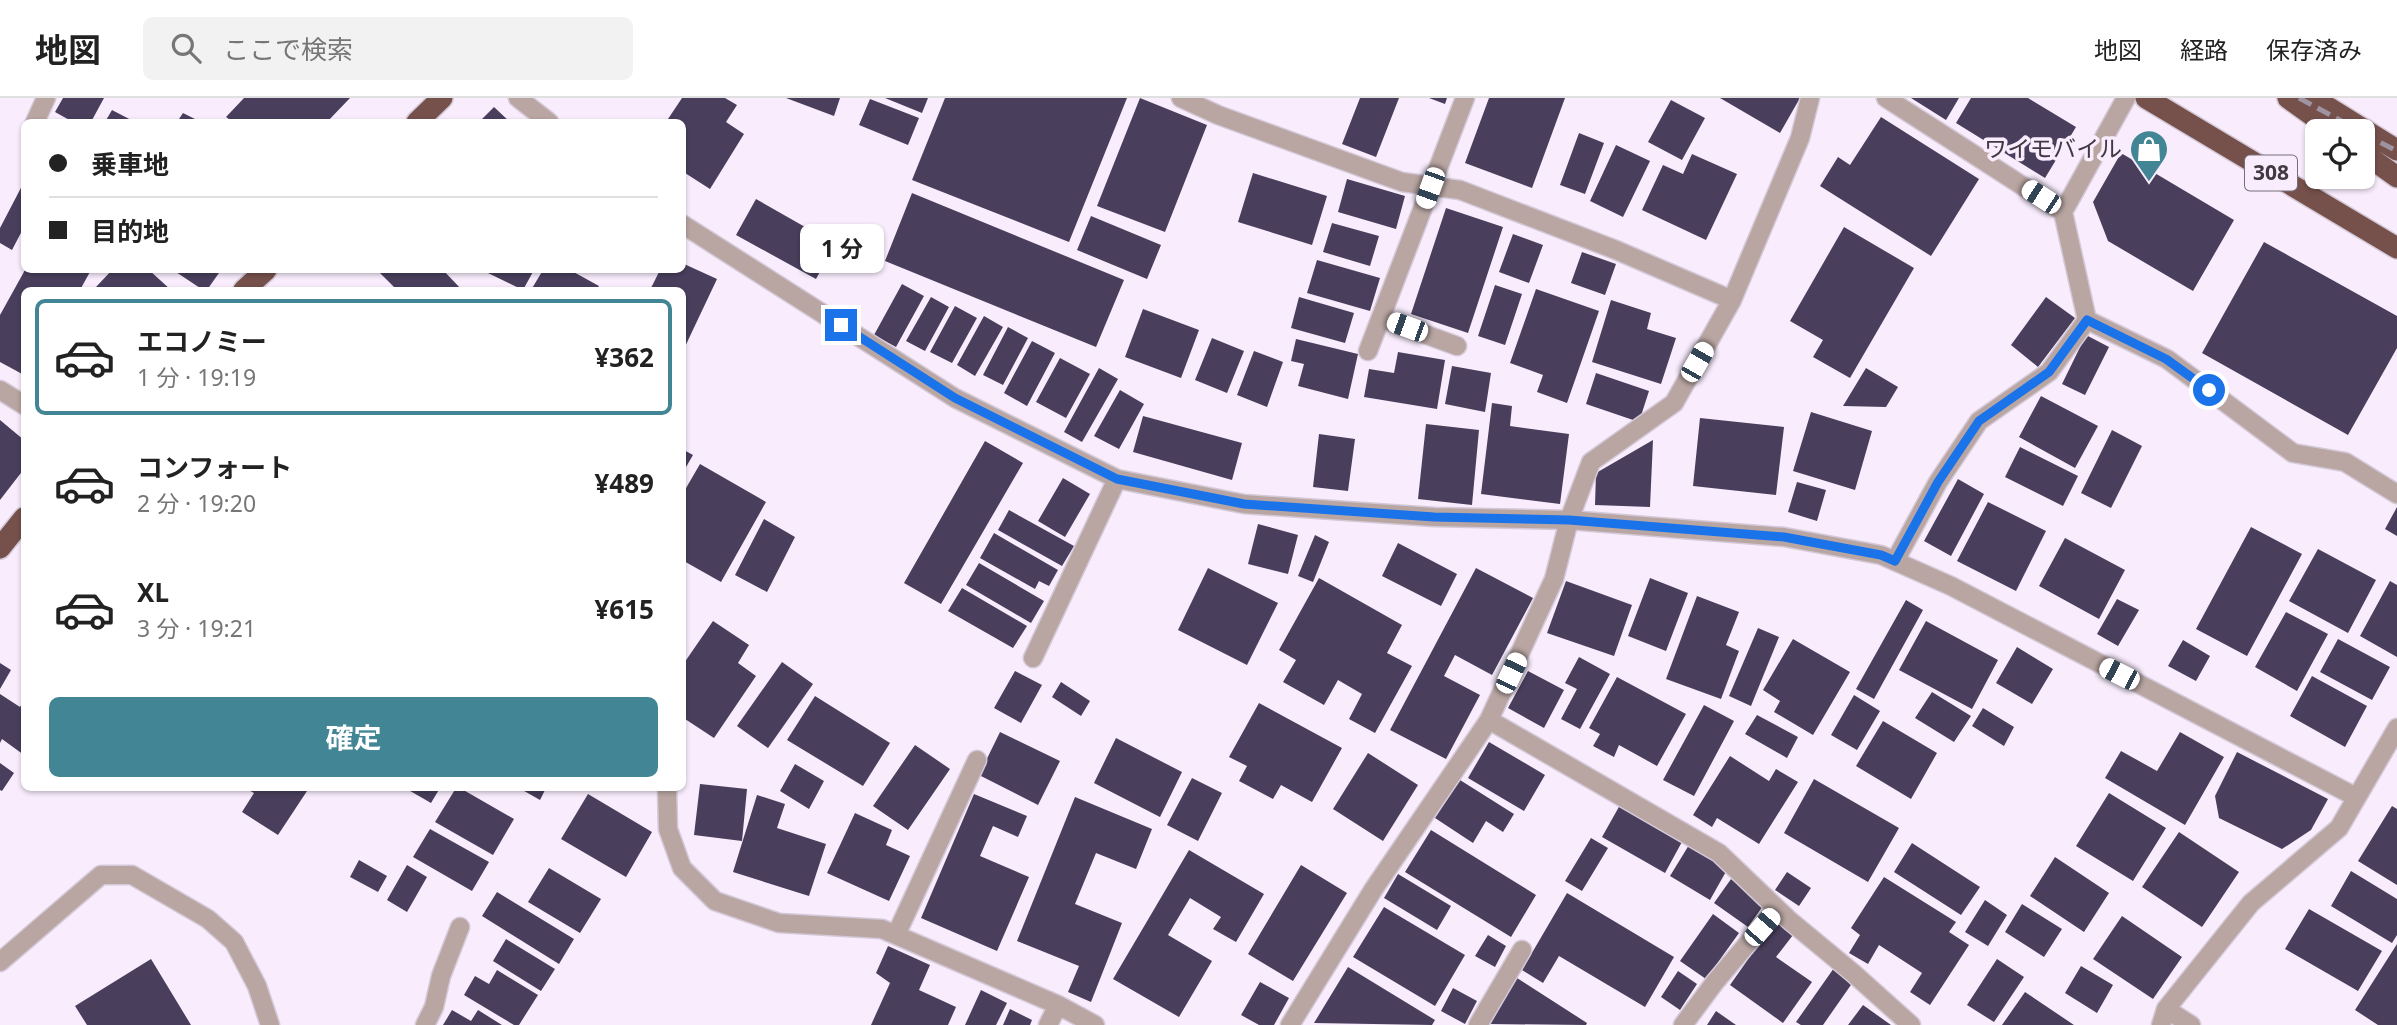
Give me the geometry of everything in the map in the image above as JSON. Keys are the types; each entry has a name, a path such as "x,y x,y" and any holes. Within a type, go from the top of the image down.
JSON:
{"highway":[{"path":"420,119 442,98"},
{"name":"308","path":"2146,98 2397,248"},
{"path":"2288,98 2317,119"},
{"path":"2313,98 2397,150"},
{"path":"2375,161 2397,177"},
{"path":"247,287 262,273"},
{"path":"0,548 21,522"}],"street":[{"path":"36,119 46,98"},
{"path":"518,98 545,119"},
{"path":"1181,98 1402,183 1460,190 1616,250 1732,300"},
{"path":"1368,351 1465,98"},
{"path":"1290,1025 1373,890 1489,720 1554,579 1569,520 1591,462 1674,403 1732,300 1800,138 1810,98"},
{"path":"1886,98 2063,212"},
{"path":"1895,561 1938,482 1979,421 2049,372 2087,320 2063,212 2126,98"},
{"path":"686,227 955,398 1117,479 1244,504 1434,517 1569,520 1784,537 1881,555 1951,586 2356,797"},
{"path":"1381,318 1457,346"},
{"path":"2087,320 2166,359 2293,453 2346,462 2397,494"},
{"path":"0,390 21,403"},
{"path":"1033,658 1117,479"},
{"path":"1489,720 1719,853 1777,909 1911,1025"},
{"path":"2191,1025 2163,1017 2251,903 2339,828 2397,728"},
{"path":"897,935 976,760"},
{"path":"667,791 668,829 682,867 715,901 779,923 882,929 1058,1005 1095,1025"},
{"path":"0,962 101,875 132,875 208,919 234,943 257,986 271,1025"},
{"path":"1683,1025 1715,982 1777,909"},
{"path":"425,1025 434,1007 441,976 460,927"},
{"path":"1478,1025 1522,950"},
{"path":"1048,1025 1058,1005"}],"building":[{"path":"63,98 104,98 93,119 68,119 55,112"},
{"path":"244,98 350,98 330,119 226,117"},
{"path":"682,98 725,98 737,105 726,122 744,134 710,189 686,174 686,119 668,119"},
{"path":"786,98 840,98 834,116"},
{"path":"885,98 928,98 922,113"},
{"path":"945,98 1127,98 1069,242 912,180"},
{"path":"1140,98 1207,125 1165,232 1097,206"},
{"path":"1360,98 1399,98 1376,157 1342,144"},
{"path":"1429,98 1447,98 1445,104"},
{"path":"1489,98 1565,98 1532,188 1465,163"},
{"path":"1720,98 1800,98 1780,133"},
{"path":"1911,98 1959,98 1946,120"},
{"path":"1971,98 2028,98 2076,127 2045,178 1956,123"},
{"path":"870,99 919,118 908,145 859,125"},
{"path":"1671,100 1705,118 1682,160 1648,142"},
{"path":"494,107 507,119 482,119"},
{"path":"112,110 129,119 107,119"},
{"path":"183,113 195,119 179,119"},
{"path":"1881,117 1979,179 1931,256 1820,186 1838,157 1850,165"},
{"path":"1579,133 1604,143 1585,194 1560,185"},
{"path":"1616,145 1650,161 1623,217 1590,201"},
{"path":"2121,153 2234,220 2193,291 2108,241 2093,202"},
{"path":"1692,154 1737,174 1706,240 1642,210 1663,165 1683,174"},
{"path":"1253,173 1327,196 1312,245 1238,222"},
{"path":"1347,179 1405,196 1396,229 1338,212"},
{"path":"21,188 21,233 12,250 0,243 0,228"},
{"path":"912,193 1124,280 1096,347 885,261"},
{"path":"756,199 835,244 816,279 736,235"},
{"path":"1446,208 1503,227 1468,333 1411,314"},
{"path":"1091,216 1161,245 1147,279 1077,250"},
{"path":"1332,223 1379,236 1370,266 1323,252"},
{"path":"1844,227 1914,268 1850,378 1813,357 1823,340 1790,321"},
{"path":"1513,234 1543,245 1529,283 1499,272"},
{"path":"2264,242 2397,316 2397,348 2348,435 2202,353"},
{"path":"1582,252 1616,264 1605,295 1571,283"},
{"path":"1317,260 1380,278 1370,311 1307,293"},
{"path":"686,265 717,279 686,345 686,287 652,287 658,273 686,273"},
{"path":"23,273 89,273 82,287 21,287 21,373 0,362 0,315"},
{"path":"109,273 152,273 168,287 96,287"},
{"path":"178,273 219,273 209,287 198,287"},
{"path":"380,273 446,273 459,287 394,287"},
{"path":"488,273 532,273 525,287 517,287"},
{"path":"541,273 575,273 599,286 598,287 533,287"},
{"path":"902,284 924,296 896,347 874,335"},
{"path":"1495,285 1522,294 1505,345 1478,336"},
{"path":"1536,289 1599,311 1567,403 1537,392 1543,375 1510,363"},
{"path":"931,297 949,307 925,351 906,341"},
{"path":"1299,297 1354,313 1345,343 1291,328"},
{"path":"2046,297 2075,318 2038,367 2011,345"},
{"path":"1611,300 1651,313 1647,329 1676,338 1661,384 1592,362"},
{"path":"955,306 977,318 952,363 930,352"},
{"path":"1143,309 1199,330 1181,378 1125,357"},
{"path":"984,316 1003,327 975,376 957,365"},
{"path":"1008,327 1028,338 1003,385 983,375"},
{"path":"2086,335 2109,347 2085,395 2062,384"},
{"path":"1212,338 1244,351 1227,393 1195,380"},
{"path":"1296,339 1358,354 1348,399 1298,386 1304,364 1291,361"},
{"path":"1032,341 1055,353 1027,406 1004,393"},
{"path":"1254,351 1283,362 1267,407 1237,395"},
{"path":"1398,352 1445,360 1437,409 1364,397 1369,369 1394,373"},
{"path":"1060,358 1090,374 1066,418 1036,402"},
{"path":"1452,366 1491,373 1485,412 1445,404"},
{"path":"1099,368 1118,379 1082,442 1064,432"},
{"path":"1866,368 1898,387 1886,407 1843,406"},
{"path":"1596,373 1649,391 1639,422 1586,404"},
{"path":"1120,390 1144,404 1119,449 1094,436"},
{"path":"2041,396 2098,426 2075,468 2019,437"},
{"path":"1492,403 1512,406 1510,426 1569,434 1560,504 1481,494"},
{"path":"1811,412 1872,431 1855,490 1793,471"},
{"path":"1143,416 1242,443 1232,480 1133,452"},
{"path":"1700,418 1784,427 1776,495 1693,486"},
{"path":"0,420 21,438 21,473 0,500"},
{"path":"1426,424 1479,430 1472,505 1418,499"},
{"path":"2112,430 2142,446 2111,508 2081,493"},
{"path":"1319,434 1355,439 1348,491 1313,487"},
{"path":"1653,440 1650,507 1595,505 1596,473"},
{"path":"985,441 1023,463 941,604 904,583"},
{"path":"2020,447 2078,476 2063,506 2005,477"},
{"path":"686,451 693,455 686,467"},
{"path":"700,464 766,502 721,582 686,562 686,488"},
{"path":"1063,478 1090,494 1065,537 1038,521"},
{"path":"1958,479 1984,494 1951,556 1924,541"},
{"path":"1797,482 1826,490 1817,521 1788,512"},
{"path":"1988,502 2046,531 2016,591 1957,561"},
{"path":"2397,507 2397,536 2385,529"},
{"path":"1009,510 1074,546 1062,566 998,530"},
{"path":"764,519 795,537 767,592 735,575"},
{"path":"1258,524 1298,535 1288,574 1248,564"},
{"path":"2251,527 2302,554 2247,656 2196,629"},
{"path":"994,533 1058,570 1049,586 1039,581 1035,589 980,558"},
{"path":"1315,535 1329,542 1313,582 1298,576"},
{"path":"2065,538 2125,570 2099,619 2039,586"},
{"path":"1398,543 1457,574 1441,606 1382,576"},
{"path":"2318,549 2376,580 2348,633 2289,601"},
{"path":"979,563 1044,601 1031,623 966,585"},
{"path":"1208,568 1278,603 1247,665 1178,630"},
{"path":"1476,568 1533,598 1492,675 1455,655 1444,676 1480,695 1446,759 1390,730"},
{"path":"1319,578 1402,625 1387,653 1412,666 1375,733 1349,719 1362,694 1338,680 1324,705 1283,682 1296,660 1279,650"},
{"path":"1650,578 1688,593 1666,651 1628,636"},
{"path":"1566,581 1632,605 1614,656 1547,633"},
{"path":"2390,581 2397,585 2397,657 2360,636"},
{"path":"962,588 1027,626 1013,648 948,611"},
{"path":"1697,596 1739,612 1726,645 1739,651 1721,699 1666,679"},
{"path":"2117,599 2139,610 2118,646 2097,634"},
{"path":"1906,600 1923,610 1874,699 1856,689"},
{"path":"2286,612 2328,634 2297,691 2255,667"},
{"path":"713,621 749,645 738,663 756,676 714,738 686,720 686,660"},
{"path":"1926,621 1998,660 1972,709 1899,670"},
{"path":"1758,628 1779,637 1751,706 1729,696"},
{"path":"1793,639 1850,672 1813,735 1774,712 1780,701 1763,690"},
{"path":"2338,639 2390,667 2372,700 2320,672"},
{"path":"2183,640 2210,656 2196,681 2168,666"},
{"path":"2017,647 2053,669 2032,704 1996,683"},
{"path":"1579,657 1610,674 1580,729 1561,719 1577,689 1565,683"},
{"path":"782,662 813,684 768,748 737,726"},
{"path":"0,663 11,670 0,689"},
{"path":"1015,671 1042,685 1021,723 994,708"},
{"path":"1528,671 1564,690 1544,728 1508,708"},
{"path":"2312,676 2367,706 2345,747 2290,716"},
{"path":"1617,677 1686,714 1657,766 1619,745 1614,757 1593,746 1600,734 1589,728"},
{"path":"1061,682 1090,701 1081,716 1052,697"},
{"path":"1932,692 1971,716 1954,742 1915,718"},
{"path":"0,694 21,705 21,753 2,739 0,743"},
{"path":"1854,695 1880,711 1857,750 1831,735"},
{"path":"815,696 890,743 863,786 787,740"},
{"path":"1259,703 1342,748 1312,802 1281,785 1273,799 1239,781 1247,766 1229,757"},
{"path":"1704,705 1734,721 1694,796 1663,780"},
{"path":"1983,708 2014,727 2004,746 1972,726"},
{"path":"1757,715 1798,737 1787,758 1745,734"},
{"path":"1883,721 1937,753 1911,799 1856,766"},
{"path":"1000,732 1060,761 1038,805 979,775"},
{"path":"2180,732 2224,757 2185,825 2105,778 2121,751 2157,771"},
{"path":"1116,738 1182,772 1160,817 1094,783"},
{"path":"1489,742 1545,775 1524,811 1468,778"},
{"path":"915,745 950,769 908,830 873,806"},
{"path":"2237,752 2328,799 2311,830 2282,849 2219,818 2215,796"},
{"path":"1368,753 1418,785 1383,841 1333,809"},
{"path":"1730,756 1769,781 1776,769 1798,782 1759,844 1717,818 1712,827 1693,815"},
{"path":"0,763 14,773 2,791 0,790"},
{"path":"795,764 824,781 809,809 780,791"},
{"path":"1192,778 1222,793 1198,841 1167,825"},
{"path":"1814,779 1899,828 1868,882 1784,833"},
{"path":"1460,780 1514,814 1503,832 1486,821 1473,843 1435,818"},
{"path":"700,784 747,789 742,841 694,835"},
{"path":"250,791 307,791 278,835 242,812 254,793"},
{"path":"410,791 438,791 431,803"},
{"path":"454,791 465,791 514,819 493,855 435,822"},
{"path":"524,791 544,791 540,800"},
{"path":"2109,793 2166,828 2133,881 2076,846"},
{"path":"588,794 652,832 626,877 561,839"},
{"path":"974,794 1027,816 1018,837 993,826 980,856 1029,877 997,951 921,918"},
{"path":"757,795 785,804 777,828 826,844 809,896 733,872"},
{"path":"1075,797 1152,829 1136,869 1096,853 1075,904 1122,923 1091,1002 1068,992 1079,966 1017,941"},
{"path":"1620,805 1683,840 1665,873 1602,837"},
{"path":"2392,806 2397,809 2397,885 2358,861"},
{"path":"855,813 892,830 886,845 910,856 889,901 827,873"},
{"path":"430,829 489,862 472,891 413,857"},
{"path":"1431,830 1536,895 1511,937 1405,872"},
{"path":"2179,832 2239,872 2202,927 2142,887"},
{"path":"1591,838 1608,848 1582,891 1565,881"},
{"path":"1912,843 1980,887 1961,915 1894,872"},
{"path":"1689,845 1728,868 1710,900 1670,876"},
{"path":"1189,850 1264,894 1236,942 1213,929 1221,917 1190,898 1168,935 1212,961 1179,1017 1113,979"},
{"path":"2055,857 2109,893 2084,932 2030,896"},
{"path":"359,860 387,876 378,892 350,877"},
{"path":"407,865 427,877 407,912 387,900"},
{"path":"1301,865 1347,893 1293,981 1248,954"},
{"path":"549,868 601,899 580,933 528,902"},
{"path":"2351,871 2397,899 2397,935 2392,943 2331,906"},
{"path":"1787,872 1811,888 1799,906 1775,890"},
{"path":"1398,874 1451,906 1437,930 1384,898"},
{"path":"1884,877 1956,922 1949,932 1969,945 1930,1005 1910,992 1922,973 1879,945 1868,964 1849,953 1860,935 1851,928"},
{"path":"1731,879 1765,903 1748,927 1714,903"},
{"path":"497,892 574,939 559,964 482,916"},
{"path":"1567,893 1674,957 1645,1007 1559,956 1543,983 1522,970"},
{"path":"1985,900 2007,915 1988,946 1965,932"},
{"path":"2022,904 2062,929 2044,957 2005,932"},
{"path":"1384,907 1465,955 1435,1006 1353,957"},
{"path":"2309,909 2382,951 2358,991 2285,949"},
{"path":"1713,914 1739,933 1706,979 1680,961"},
{"path":"2122,916 2182,957 2153,999 2093,959"},
{"path":"1775,921 1793,935 1776,957 1812,982 1783,1023 1730,985"},
{"path":"1488,935 1506,946 1495,967 1475,956"},
{"path":"506,939 555,969 541,991 493,961"},
{"path":"2397,944 2397,1025 2378,1025 2355,1010"},
{"path":"888,946 930,965 919,990 956,1007 948,1025 871,1025 890,983 876,973"},
{"path":"151,959 191,1025 87,1025 75,1006"},
{"path":"1997,959 2024,977 1994,1022 1967,1005"},
{"path":"2081,966 2113,985 2097,1013 2065,993"},
{"path":"1348,967 1435,1020 1432,1025 1314,1023"},
{"path":"1834,968 1853,982 1823,1025 1801,1025 1796,1022"},
{"path":"497,970 538,995 519,1025 514,1025 464,995 475,976 489,984"},
{"path":"1678,971 1697,984 1680,1010 1661,997"},
{"path":"1517,978 1587,1023 1586,1025 1489,1024"},
{"path":"1260,982 1289,998 1274,1025 1259,1025 1241,1015"},
{"path":"1453,988 1477,1001 1465,1024 1441,1011"},
{"path":"981,990 1007,1003 996,1025 965,1025"},
{"path":"2025,992 2074,1025 2002,1025"},
{"path":"1863,1005 1891,1025 1848,1025"},
{"path":"1010,1009 1032,1020 1030,1025 1003,1025"},
{"path":"452,1010 471,1021 478,1010 502,1025 443,1025"},
{"path":"1716,1011 1736,1025 1707,1025"}],"railway":[{"path":"2299,98 2338,119"},
{"path":"2375,140 2397,151"}],"place":[{"name":"ワイモバイル","path":"2149,183"}],"route":[{"path":"841,325 955,398 1117,479 1244,504 1434,517 1569,520 1784,537 1881,555 1895,561 1938,482 1979,421 2049,372 2087,320 2166,359 2209,390"}]}
